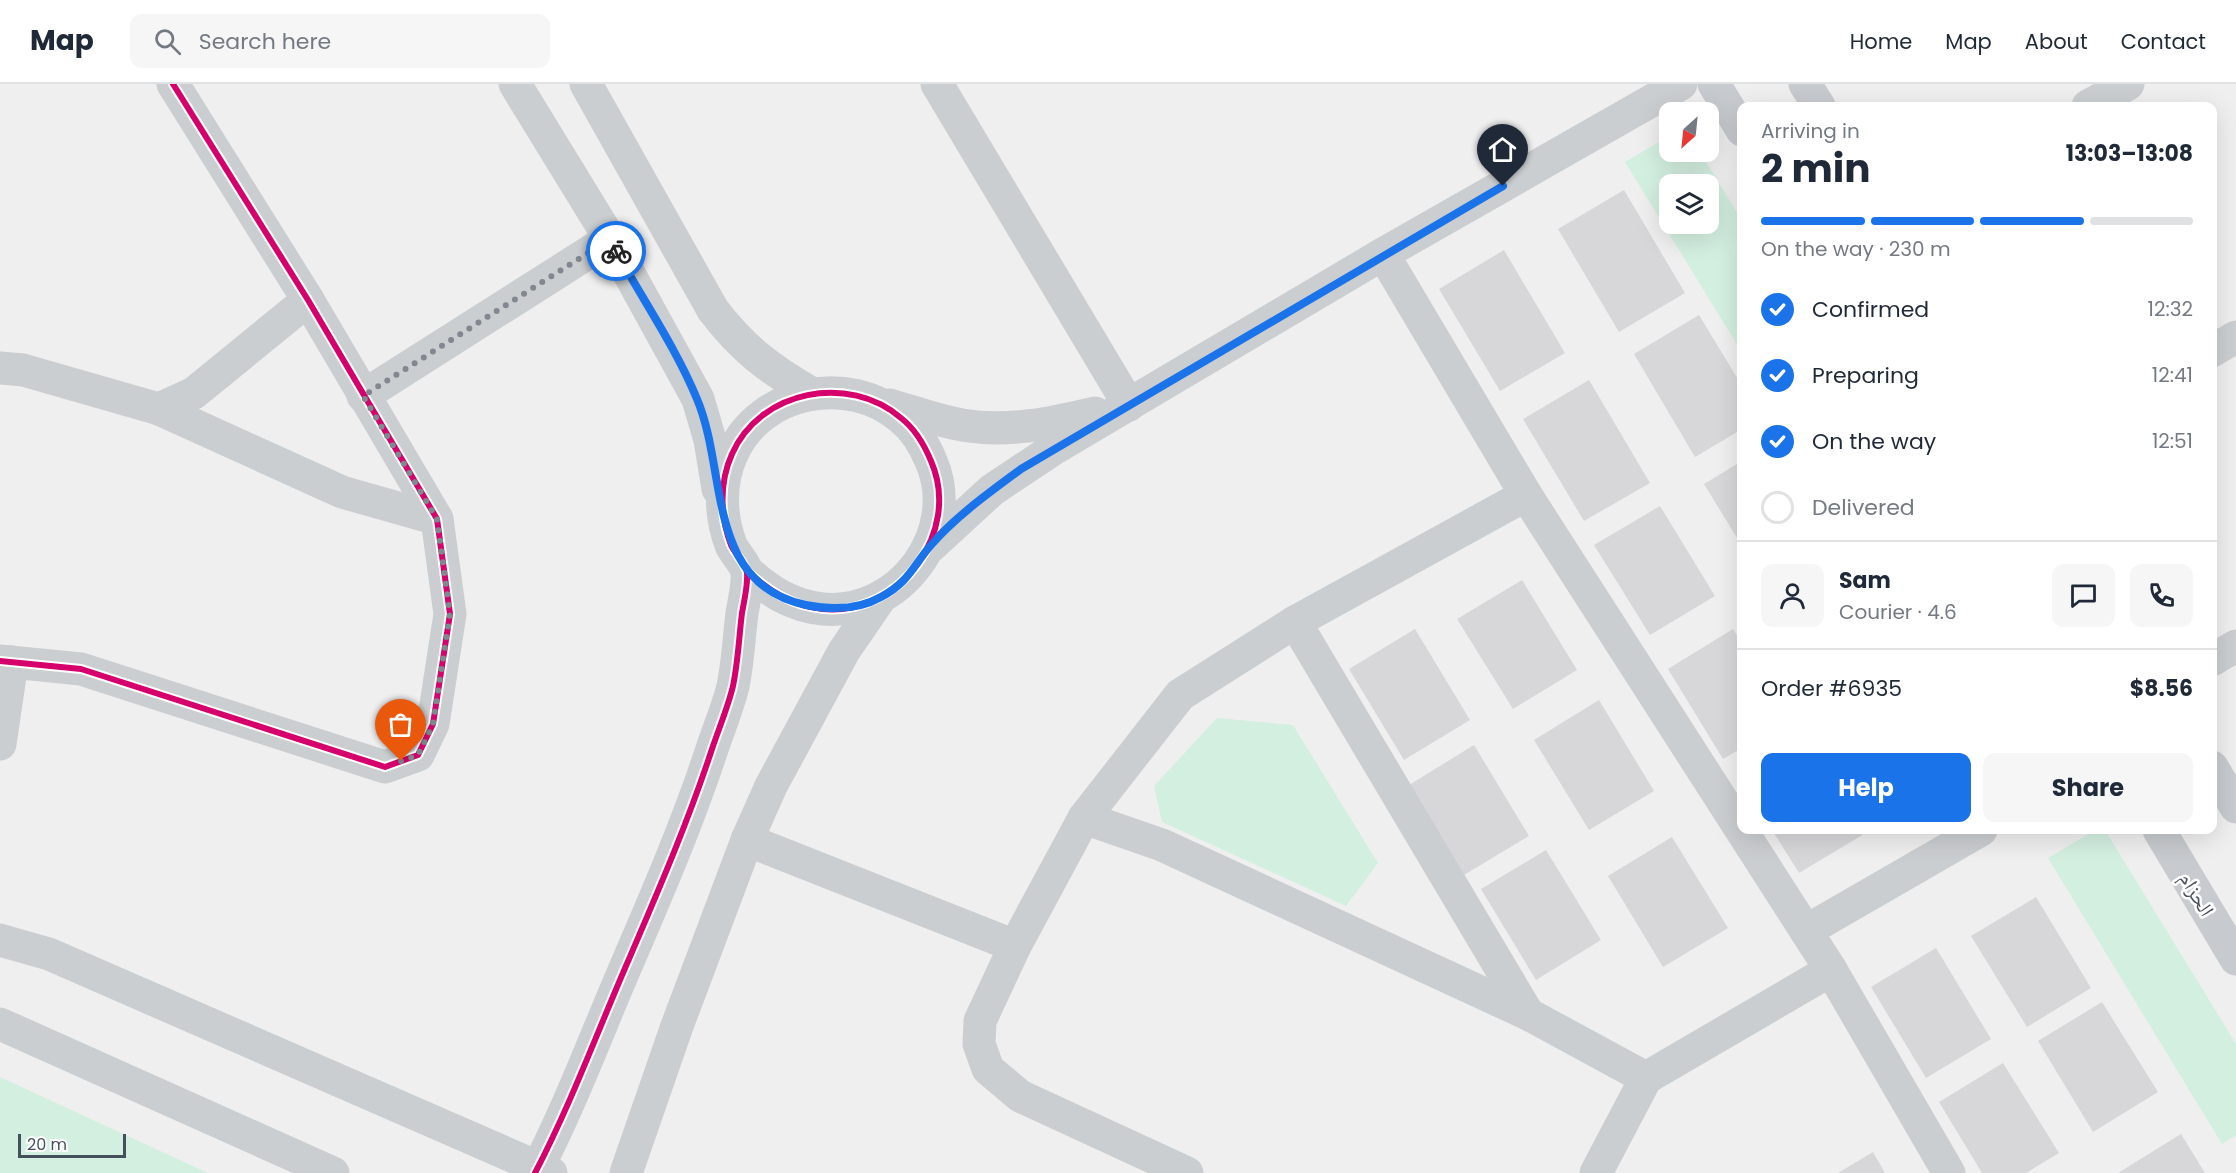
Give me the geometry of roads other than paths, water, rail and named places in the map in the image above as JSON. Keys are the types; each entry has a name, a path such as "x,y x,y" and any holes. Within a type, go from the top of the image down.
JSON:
{"main road":[{"path":"1714,84 1737,122"},
{"path":"1805,84 1816,102"},
{"path":"2217,775 2236,807"},
{"name":"الحزام","path":"2161,834 2236,959"}],"street":[{"path":"0,744 6,662 81,669 385,767 418,755 433,724 450,614 437,519 308,300 173,84"},
{"path":"515,84 610,239 698,399 710,440 723,520 732,547 747,571 768,589 794,603 824,609 853,607 881,597 910,576 930,546 967,511 1021,469 1383,254 1681,84"},
{"path":"586,84 713,310 736,340 774,372 811,393"},
{"path":"937,84 1129,405"},
{"path":"2095,102 2128,84"},
{"path":"363,396 610,239"},
{"path":"1383,254 1527,495 1737,823"},
{"path":"159,409 194,393 308,300"},
{"path":"2217,348 2236,337"},
{"path":"0,368 23,370 159,409 342,492 437,519"},
{"path":"723,520 722,486 732,453 751,425 779,405 811,393 843,392 963,425 1001,427 1040,426 1129,405"},
{"path":"873,400 901,417 922,441 937,474 940,510 930,546"},
{"path":"1187,1173 1020,1096 988,1069 979,1044 980,1021 1015,946 1084,818 1180,695 1295,622 1527,495"},
{"path":"0,940 49,954 542,1171 687,824 733,687 747,571"},
{"path":"626,1173 670,1045 747,840 771,786 808,715 844,651 881,597"},
{"path":"1295,622 1528,1014"},
{"path":"2217,657 2236,646"},
{"path":"1084,818 1162,845 1528,1014 1646,1078"},
{"path":"1744,834 1831,970 1949,1173"},
{"path":"1806,931 1974,834"},
{"path":"747,840 1015,946"},
{"path":"1596,1173 1646,1078 1831,970"},
{"path":"0,1024 333,1173"}]}
